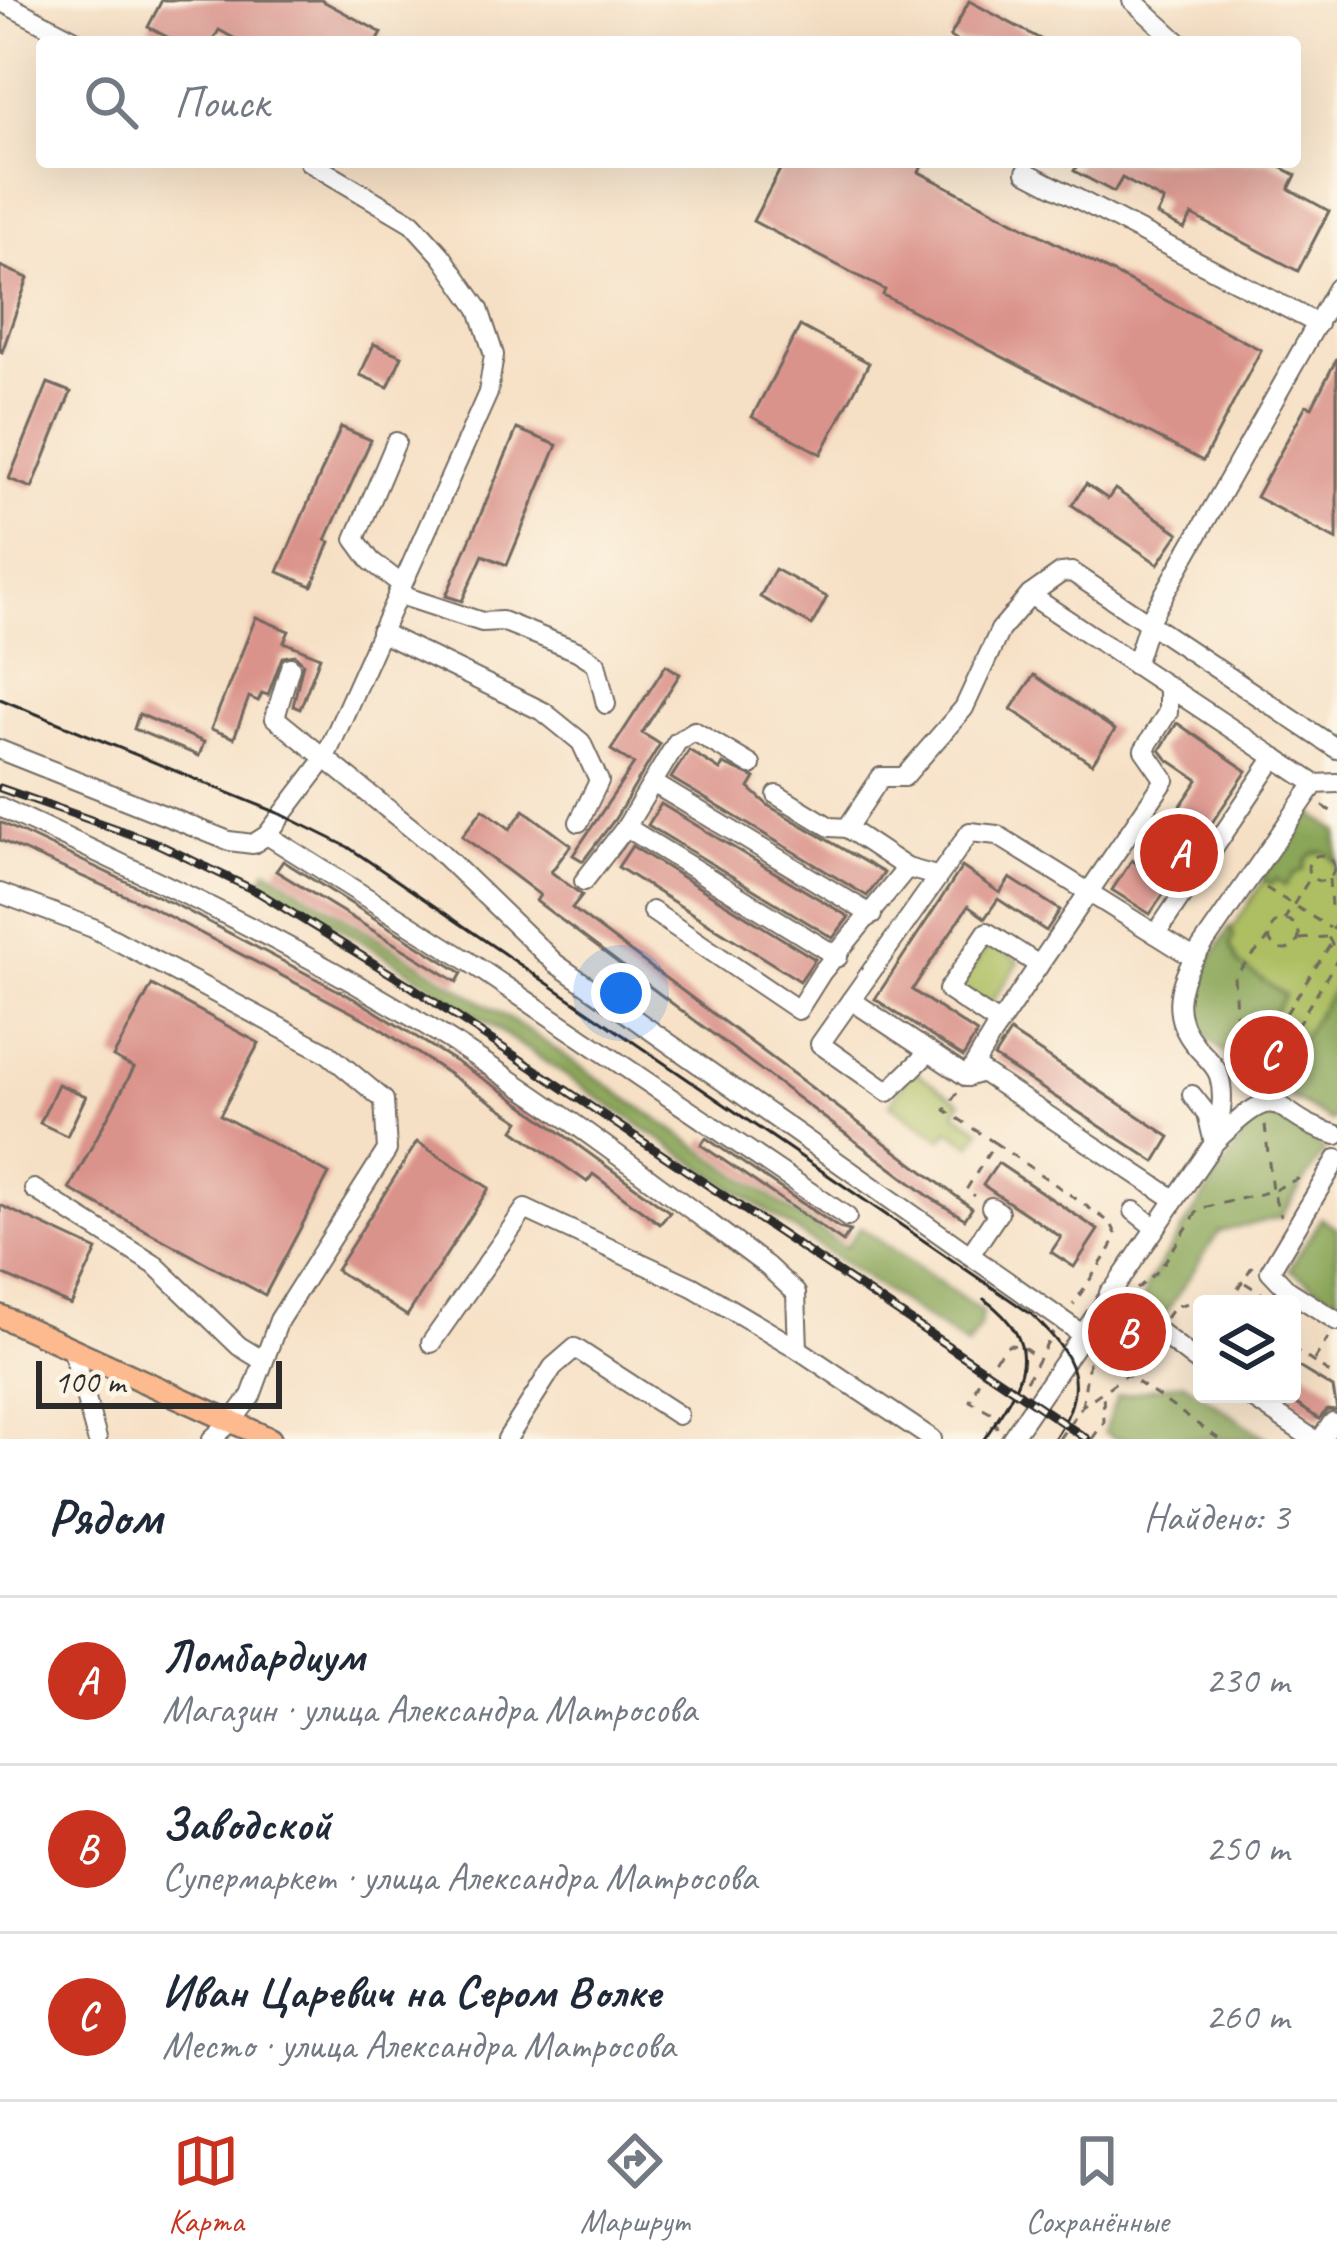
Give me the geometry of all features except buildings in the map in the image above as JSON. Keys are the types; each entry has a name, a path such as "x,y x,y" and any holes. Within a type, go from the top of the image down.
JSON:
{"main road":[{"path":"0,1316 270,1439"}],"street":[{"path":"1132,0 1171,36"},
{"path":"0,1 68,36"},
{"path":"0,750 229,841 253,844 267,835 324,760 488,393 494,355 479,309 412,223 318,168"},
{"path":"1026,172 1318,324"},
{"path":"1136,664 1149,621 1337,288"},
{"path":"396,442 355,539 370,561 399,589 482,622 502,621 577,650 596,662 606,704"},
{"path":"847,828 881,777 904,777 964,708 1000,630 1030,595 1061,573 1072,572 1337,748"},
{"path":"1030,595 1315,784 1337,783"},
{"path":"380,632 544,712 581,742 599,781 579,822"},
{"path":"290,667 275,718 436,848 555,963 1082,1334"},
{"path":"967,1077 1165,780 1144,750 1168,712 1168,686"},
{"path":"584,881 626,827 677,742 694,731 751,765"},
{"path":"1156,934 1274,757"},
{"path":"653,783 872,915"},
{"path":"1214,1143 1222,1108 1219,1073 1190,1038 1176,1000 1181,980 1315,784"},
{"path":"777,795 830,827 847,828 907,868 936,877"},
{"path":"0,806 210,906 357,985 484,1062 767,1266 796,1293 798,1349"},
{"path":"626,827 838,957"},
{"path":"928,1053 888,1092 820,1044 970,832 997,835 1195,958"},
{"path":"267,835 468,962 847,1216"},
{"path":"652,911 799,1010 822,973 907,868"},
{"path":"0,893 93,928 326,1052 384,1100 387,1150 280,1320 251,1396 212,1439"},
{"path":"999,1024 948,990 987,932 1039,965"},
{"path":"851,1000 967,1077"},
{"path":"967,1077 982,1072 1174,1199"},
{"path":"1192,1095 1207,1114 1214,1143"},
{"path":"1004,1434 1115,1298 1154,1227 1214,1143 1247,1110 1263,1103 1280,1104 1337,1135"},
{"path":"1333,1328 1270,1271 1288,1225 1318,1192 1337,1159"},
{"path":"34,1189 154,1265 239,1346 262,1360"},
{"path":"1318,1192 1337,1205"},
{"path":"970,1255 999,1212 991,1207"},
{"path":"431,1342 525,1210 693,1287 798,1349 932,1439"},
{"path":"1134,1211 1154,1227"},
{"path":"1115,1298 1193,1358"},
{"path":"72,1348 97,1439"},
{"path":"507,1439 553,1367 575,1348 678,1415"},
{"path":"1276,1403 1322,1434"}],"path":[{"path":"1264,1047 1235,1015 1234,976 1269,938 1272,926 1284,920 1310,877 1308,864 1322,854 1333,862 1328,879 1337,919 1328,937 1337,952"},
{"path":"1310,877 1328,879"},
{"path":"1261,884 1330,928"},
{"path":"1284,920 1296,926 1299,939"},
{"path":"1269,938 1284,950 1299,939 1328,937"},
{"path":"1267,1074 1253,1065 1330,945"},
{"path":"1288,1225 1272,1192 1263,1103 1267,1074 1337,960"},
{"path":"967,1077 945,1110 1111,1223 1116,1234 1111,1248 1079,1296"},
{"path":"991,1207 966,1190 995,1143"},
{"path":"1115,1298 1160,1269 1198,1209 1272,1192 1297,1179 1318,1192"},
{"path":"1243,1281 1265,1295"},
{"path":"1059,1439 1082,1406 1126,1375 1174,1307 1193,1302"},
{"path":"1313,1362 1333,1328"},
{"path":"991,1439 1004,1434 1052,1334"},
{"path":"1004,1434 994,1414 970,1401 983,1371 1009,1345 1021,1346 1037,1358"},
{"path":"1082,1406 1092,1350 1219,1439"},
{"path":"1301,1354 1337,1378"},
{"path":"1093,1439 1104,1422 1103,1389"}],"green space":[{"path":"1308,811 1337,831 1337,1118 1331,1121 1227,1056 1196,1020 1188,998"},
{"path":"1308,811 1337,831 1337,864 1328,853 1315,853 1285,886 1275,878 1271,884 1262,878"},
{"path":"267,869 533,1034 845,1248 860,1227 982,1312 980,1327 967,1346 421,978 262,879"},
{"path":"1230,927 1234,936 1230,944 1239,964 1285,995 1241,1064 1207,1037 1188,998"},
{"path":"990,942 1019,962 988,1008 959,988"},
{"path":"1337,983 1337,1118 1331,1121 1273,1085"},
{"path":"912,1070 961,1102 955,1112 981,1130 971,1145 949,1130 942,1139 890,1104"},
{"path":"1273,1116 1325,1150 1281,1217 1219,1232 1163,1317 1143,1304 1146,1286 1241,1140 1256,1122"},
{"path":"1321,1218 1337,1228 1337,1300 1289,1269"},
{"path":"1183,1382 1193,1389 1193,1403 1214,1403 1267,1439 1115,1439 1104,1432 1117,1396"}],"tram line":[{"path":"0,699 283,815 348,847 1031,1314 1058,1344 1073,1372 1072,1403 1054,1439"},
{"path":"984,1299 1016,1333 1022,1350 1017,1383 984,1439"}],"railway":[{"path":"0,788 156,843 258,892 409,985 1087,1439"}],"place":[{"name":"Ломбардиум","path":"1179,853"},
{"name":"Иван Царевич на Сером Волке","path":"1269,1055"},
{"name":"Заводской","path":"1127,1332"}]}
